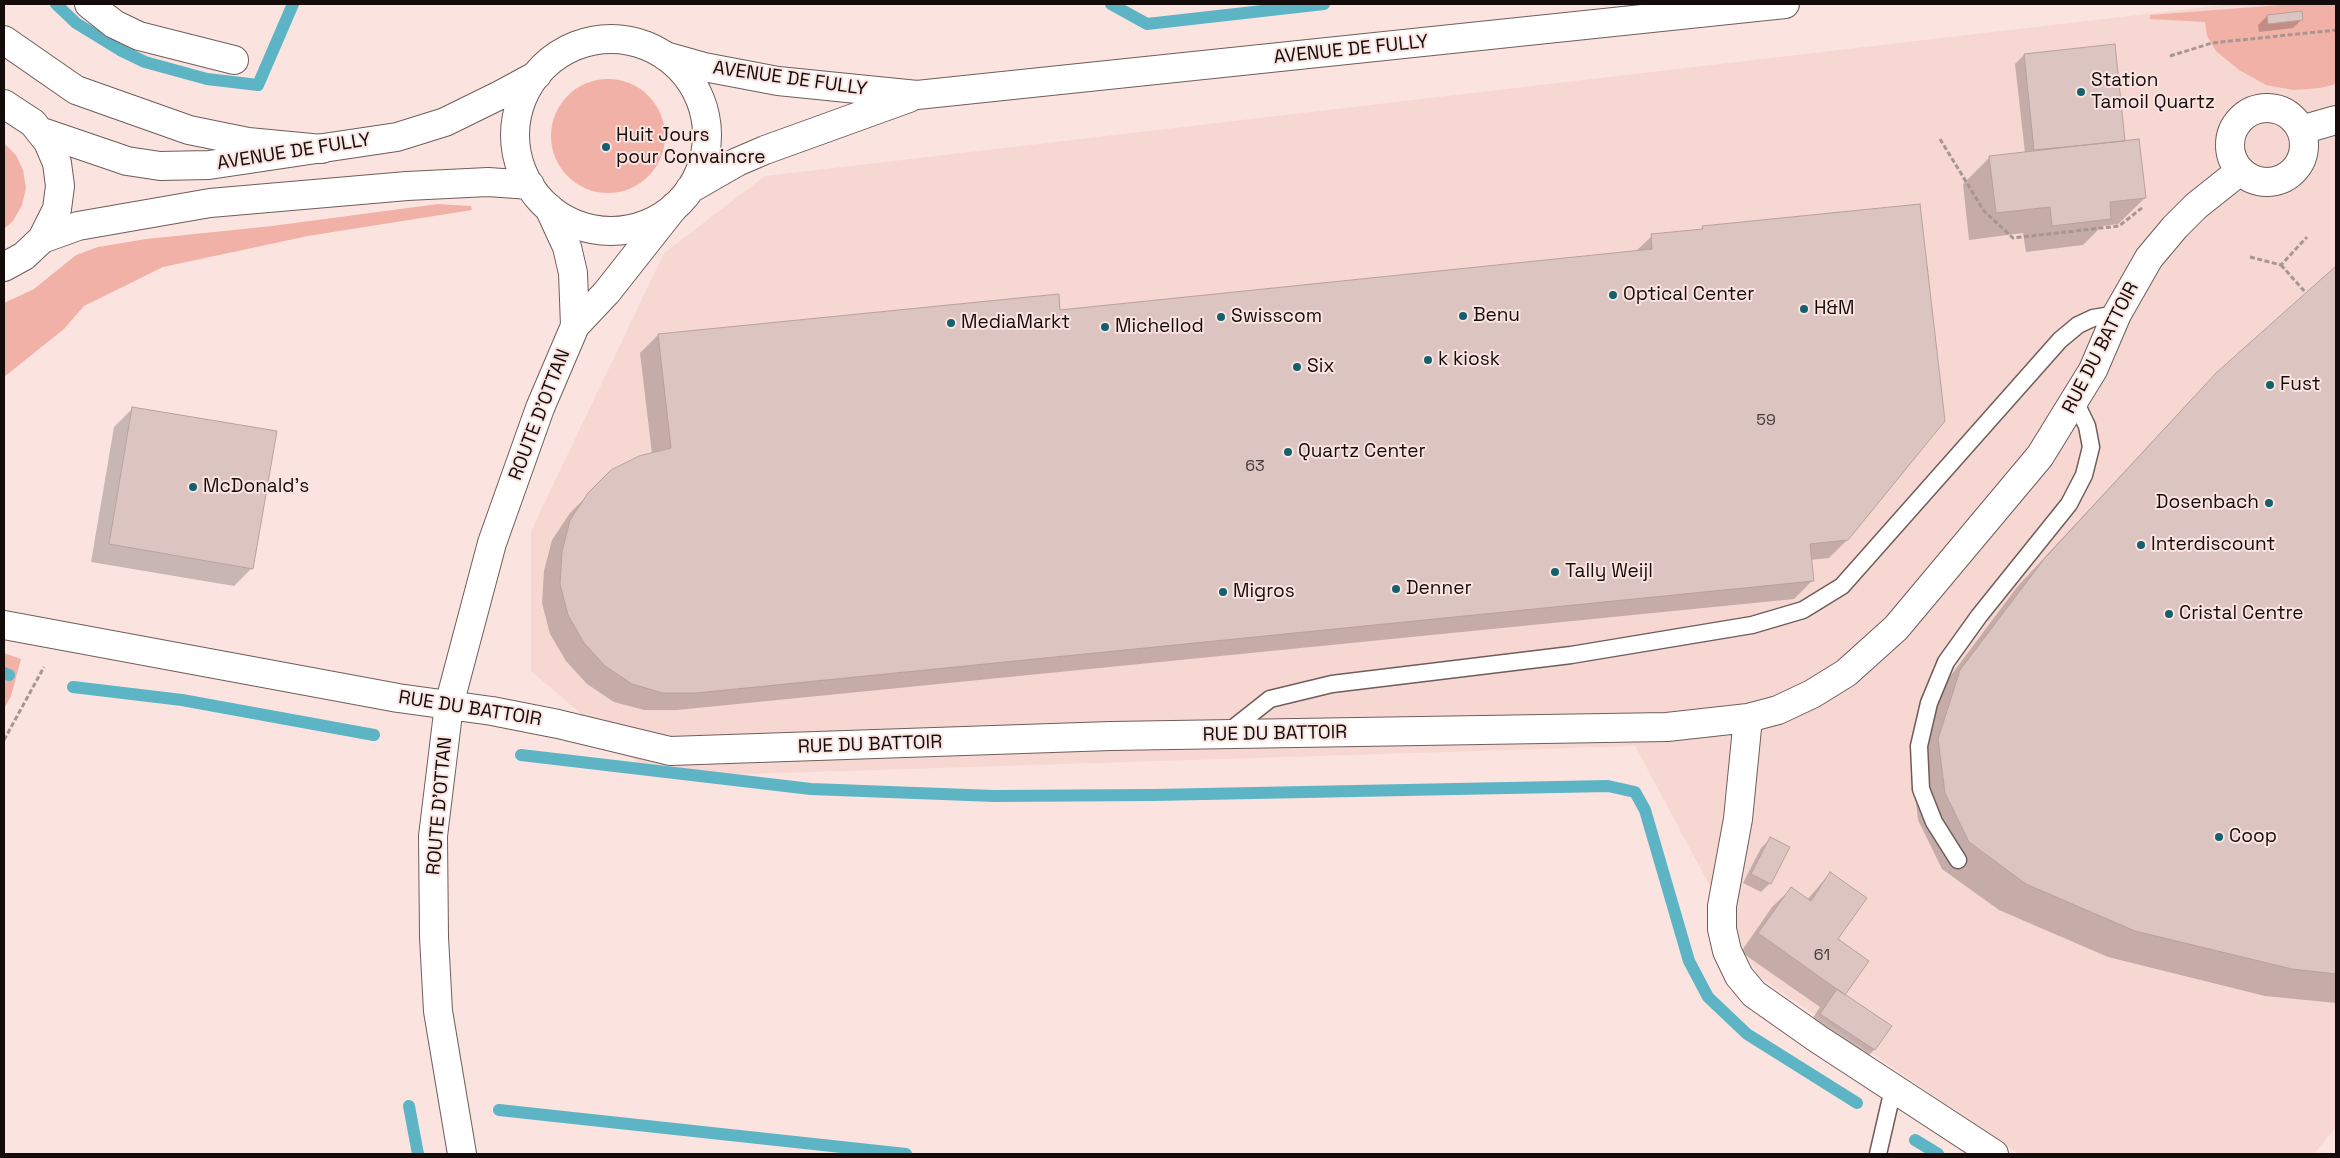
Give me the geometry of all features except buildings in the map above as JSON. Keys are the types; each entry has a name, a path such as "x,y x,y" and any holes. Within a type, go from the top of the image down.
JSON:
{"main road":[{"path":"89,4 114,24 139,36 234,60"},
{"name":"AVENUE DE FULLY","path":"665,56 704,67 778,81 917,95 1785,4"},
{"path":"4,40 76,90 189,130 248,142 322,149"},
{"path":"549,208 530,185 521,167 516,129 519,110 526,91 537,75 561,53 580,44 597,40 635,42 665,56 677,65 691,82 701,102 707,132 703,162 682,198"},
{"name":"AVENUE DE FULLY","path":"42,132 127,161 160,166 209,165 398,136 445,122 537,75"},
{"name":"AVENUE DE FULLY","path":"549,208 579,225 613,231 647,224 682,198 737,162 917,95"},
{"path":"4,104 24,115 42,132 53,153 60,186 55,214 42,239 24,256 4,267"},
{"path":"2259,108 2279,110 2296,122 2305,140 2304,150 2296,170 2277,182 2266,183 2257,182 2240,171 2233,162 2230,141 2236,125 2249,112 2259,108"},
{"path":"2301,130 2336,120"},
{"name":"RUE DU BATTOIR","path":"4,625 398,698 558,724 670,751 1225,734 1668,727 1748,718 1778,710 1846,673 1896,628 2040,456 2093,370 2117,314 2149,258 2196,206 2240,171"},
{"name":"AVENUE DE FULLY","path":"42,239 78,226 210,203 407,186 488,182 530,185"},
{"name":"ROUTE D'OTTAN","path":"462,1154 438,1010 434,937 433,836 449,705 492,543 540,408 575,326 607,292 682,198"},
{"name":"ROUTE D'OTTAN","path":"549,208 567,246 576,297 575,326"},
{"path":"1748,718 1738,819 1722,906 1722,929 1727,951 1739,976 1754,994 1893,1089 1994,1154"}],"lane":[{"path":"1225,734 1270,699 1332,684 1571,655 1752,625 1778,619 1803,610 1842,586 2060,340 2078,325 2093,318 2117,314"},
{"path":"1958,860 1934,822 1921,789 1920,746 1929,703 1946,662 1979,616 2069,504 2084,475 2091,447 2087,426 2075,401"},
{"path":"1878,1154 1893,1089"}],"path":[{"path":"2170,56 2212,43 2336,30"},
{"path":"1940,139 1984,210 2013,238 2119,226 2146,205"},
{"path":"2281,265 2307,237"},
{"path":"2250,257 2281,265 2306,293"},
{"path":"4,740 46,663 64,637"}],"shaded area":[{"path":"2231,4 2336,4 2336,1127 2314,1154 2019,1154 1758,976 1635,746 655,777 531,671 531,531 664,253 765,176"},
{"path":"2294,4 2336,4 2336,84 2320,88 2293,90 2266,85 2239,70 2216,51 2207,36 2205,22 2150,19 2150,15"},
{"path":"608,79 630,83 649,95 661,114 665,136 661,158 649,177 630,189 608,193 586,189 567,177 555,158 551,136 555,114 567,95 586,83"},
{"path":"4,143 16,155 23,170 26,188 22,205 13,221 4,229"},
{"path":"438,204 471,206 472,210 308,236 163,267 84,306 64,329 4,377 4,303 34,289 76,255 98,247 146,239 272,226"},
{"path":"4,653 21,659 11,696 4,709"}],"waterway":[{"path":"56,4 76,23 120,50 145,62 207,79 258,85 293,4"},
{"path":"1111,4 1147,24 1324,4"},
{"path":"4,673 9,675"},
{"path":"73,687 182,700 374,735"},
{"path":"521,755 811,789 994,796 1153,795 1608,786 1635,792 1645,810 1689,961 1708,997 1747,1034 1857,1103"},
{"path":"409,1106 418,1154"},
{"path":"499,1110 906,1154"},
{"path":"1915,1140 1938,1154"}],"place":[{"name":"Station Tamoil Quartz","path":"2081,92"},
{"name":"Huit Jours pour Convaincre","path":"606,147"},
{"name":"Optical Center","path":"1613,295"},
{"name":"H&M","path":"1804,309"},
{"name":"Benu","path":"1463,316"},
{"name":"Swisscom","path":"1221,317"},
{"name":"MediaMarkt","path":"951,323"},
{"name":"Michellod","path":"1105,327"},
{"name":"k kiosk","path":"1428,360"},
{"name":"Six","path":"1297,367"},
{"name":"Fust","path":"2270,385"},
{"name":"Quartz Center","path":"1288,452"},
{"name":"McDonald's","path":"193,487"},
{"name":"Dosenbach","path":"2269,503"},
{"name":"Interdiscount","path":"2141,545"},
{"name":"Tally Weijl","path":"1555,572"},
{"name":"Denner","path":"1396,589"},
{"name":"Migros","path":"1223,592"},
{"name":"Cristal Centre","path":"2169,614"},
{"name":"Coop","path":"2219,837"}]}
